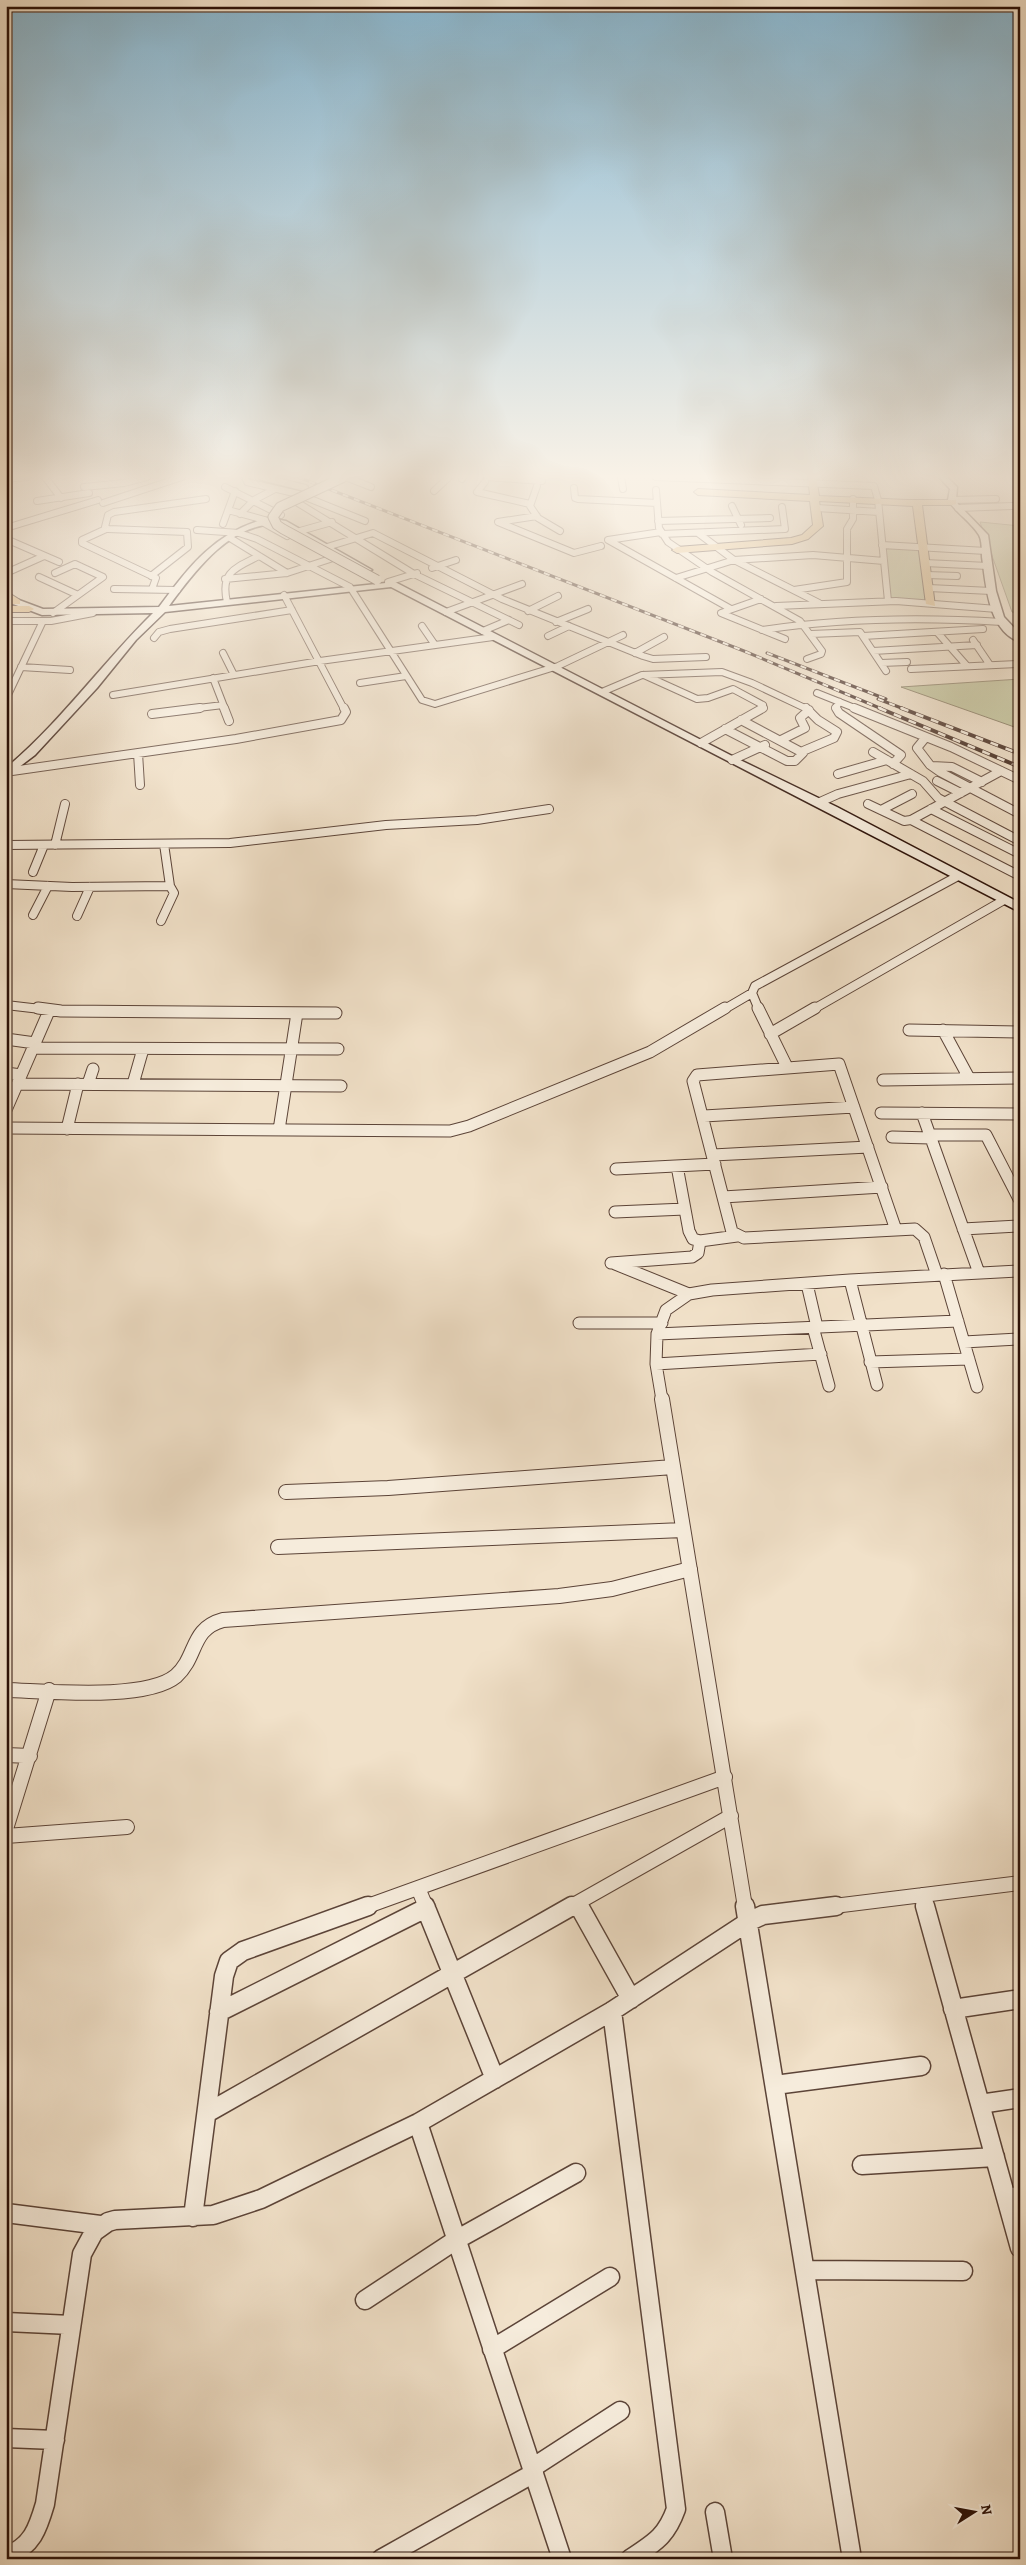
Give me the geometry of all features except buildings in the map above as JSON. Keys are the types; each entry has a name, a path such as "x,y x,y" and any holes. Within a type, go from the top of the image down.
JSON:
{"main road":[{"path":"9,773 162,610 172,597"},
{"path":"6,609 29,609 53,613 162,610 270,597"},
{"path":"414,597 494,636 732,760 820,802 1020,908"},
{"path":"930,597 931,604"},
{"path":"993,597 1002,622 1020,639"},
{"path":"11,601 29,609"}],"street":[{"path":"53,613 74,597"},
{"path":"226,597 227,602"},
{"path":"9,773 236,739 341,720 346,712 285,597"},
{"path":"356,597 422,700 435,704 553,668 623,635"},
{"path":"463,597 518,625"},
{"path":"446,612 489,597"},
{"path":"497,597 520,608 653,659 706,657"},
{"path":"528,611 557,597"},
{"path":"709,597 731,609"},
{"path":"756,597 802,623 811,634 822,653 807,659"},
{"path":"806,597 820,604"},
{"path":"888,597 888,601"},
{"path":"762,600 720,613 785,639"},
{"path":"774,606 888,601 997,609"},
{"path":"919,603 947,631"},
{"path":"499,615 520,608"},
{"path":"556,622 588,609"},
{"path":"154,638 160,632 170,628 292,610"},
{"path":"6,621 67,619 93,613"},
{"path":"762,630 802,623 932,617 1002,622"},
{"path":"483,631 509,620"},
{"path":"6,699 43,621"},
{"path":"422,626 435,645"},
{"path":"548,636 569,626"},
{"path":"811,634 855,632 863,636 984,629"},
{"path":"966,630 990,665"},
{"path":"937,632 966,666"},
{"path":"113,695 320,661 494,636"},
{"path":"863,636 886,670"},
{"path":"635,652 664,637"},
{"path":"873,651 976,646"},
{"path":"224,653 234,675"},
{"path":"881,664 907,662"},
{"path":"911,669 1017,664"},
{"path":"21,667 70,670"},
{"path":"602,692 642,675 722,672 752,683 810,710 837,735 803,751 804,753 796,761 790,762 725,729"},
{"path":"642,675 697,699 708,698 733,690 764,705 763,708 700,743"},
{"path":"360,683 406,676"},
{"path":"213,678 229,721"},
{"path":"817,693 926,737 1020,780"},
{"path":"838,774 890,762 901,755 839,713 836,707 840,702"},
{"path":"152,714 223,705"},
{"path":"732,760 806,728 800,718 810,710"},
{"path":"741,720 803,751"},
{"path":"926,737 917,748 932,766 1020,814"},
{"path":"873,752 922,781 931,793 944,802 1020,841"},
{"path":"138,753 140,786"},
{"path":"932,766 952,767 982,782"},
{"path":"868,804 904,821 911,820 1001,772"},
{"path":"820,802 838,794 911,774"},
{"path":"937,782 961,793"},
{"path":"881,810 912,794"},
{"path":"55,845 65,804"},
{"path":"6,845 230,843 386,824 477,820 549,809"},
{"path":"931,809 1020,854"},
{"path":"911,820 1020,876"},
{"path":"161,921 174,893 170,886 164,844"},
{"path":"33,872 44,845"},
{"path":"6,1128 450,1131 469,1126 650,1052 752,993 755,986 763,981 958,876"},
{"path":"7,885 170,886"},
{"path":"33,915 48,886"},
{"path":"77,916 90,887"},
{"path":"772,1037 1004,900"},
{"path":"752,993 786,1064"},
{"path":"279,1130 291,1050 302,1013 309,1001"},
{"path":"6,1005 49,1011 336,1013"},
{"path":"6,1110 49,1011"},
{"path":"909,1030 1020,1032"},
{"path":"943,1030 969,1078"},
{"path":"6,1039 34,1045 143,1049 338,1050"},
{"path":"133,1084 143,1049"},
{"path":"736,1236 732,1232 704,1116 693,1081 697,1075 703,1073 786,1064 839,1064 896,1230"},
{"path":"67,1129 83,1084 93,1069"},
{"path":"6,1073 19,1080 83,1084 286,1084 341,1086"},
{"path":"883,1080 1020,1078"},
{"path":"704,1116 854,1108"},
{"path":"881,1112 1020,1114"},
{"path":"922,1113 979,1273"},
{"path":"892,1137 986,1135 1019,1199"},
{"path":"616,1169 677,1166 714,1160 868,1147"},
{"path":"677,1166 689,1231 693,1239 700,1241 736,1236 744,1238 915,1229 920,1232 941,1274 958,1321 977,1388"},
{"path":"723,1196 882,1187"},
{"path":"615,1212 685,1209"},
{"path":"963,1230 1020,1226"},
{"path":"689,1294 611,1263 692,1257 698,1253 700,1241"},
{"path":"852,2559 656,1364 659,1328 666,1310 689,1294 712,1290 941,1274 1020,1271"},
{"path":"850,1280 877,1385"},
{"path":"806,1284 830,1386"},
{"path":"580,1323 659,1328 815,1327 958,1321"},
{"path":"964,1342 1020,1339"},
{"path":"656,1364 821,1354"},
{"path":"870,1362 969,1359"},
{"path":"286,1492 388,1488 673,1467"},
{"path":"278,1547 683,1530"},
{"path":"6,1690 142,1691 165,1683 184,1667 201,1630 210,1623 559,1596 612,1589 690,1569"},
{"path":"6,1829 49,1690"},
{"path":"6,1755 30,1756"},
{"path":"193,2217 224,1976 229,1961 242,1951 725,1777"},
{"path":"207,2113 731,1816"},
{"path":"6,1836 127,1826"},
{"path":"6,2213 100,2225 115,2220 213,2215 261,2198 418,2123 612,2011 748,1922 776,1912 1020,1883"},
{"path":"418,1888 495,2078"},
{"path":"922,1895 995,2158 1013,2197 1020,2248"},
{"path":"578,1903 631,1999"},
{"path":"220,2012 426,1908"},
{"path":"953,2009 1020,1999"},
{"path":"612,2011 676,2509 669,2528 651,2545 630,2559"},
{"path":"775,2085 921,2066"},
{"path":"980,2104 1020,2098"},
{"path":"418,2123 562,2559"},
{"path":"862,2165 995,2158"},
{"path":"365,2300 456,2240 576,2173"},
{"path":"6,2556 22,2551 36,2532 45,2504 82,2254 90,2236 100,2225"},
{"path":"805,2270 963,2271"},
{"path":"492,2349 610,2277"},
{"path":"6,2322 71,2325"},
{"path":"381,2559 533,2470 620,2412"},
{"path":"6,2438 55,2440"},
{"path":"715,2512 723,2559"}],"green space":[{"path":"888,597 930,597 931,604 888,601"},
{"path":"1007,597 1020,597 1020,613 1012,612"},
{"path":"1020,679 1020,729 901,687"}],"railway":[{"path":"605,597 744,651 882,709"},
{"path":"767,653 886,699"},
{"path":"878,699 904,709"},
{"path":"879,708 1020,767"},
{"path":"901,708 1020,754"}]}
